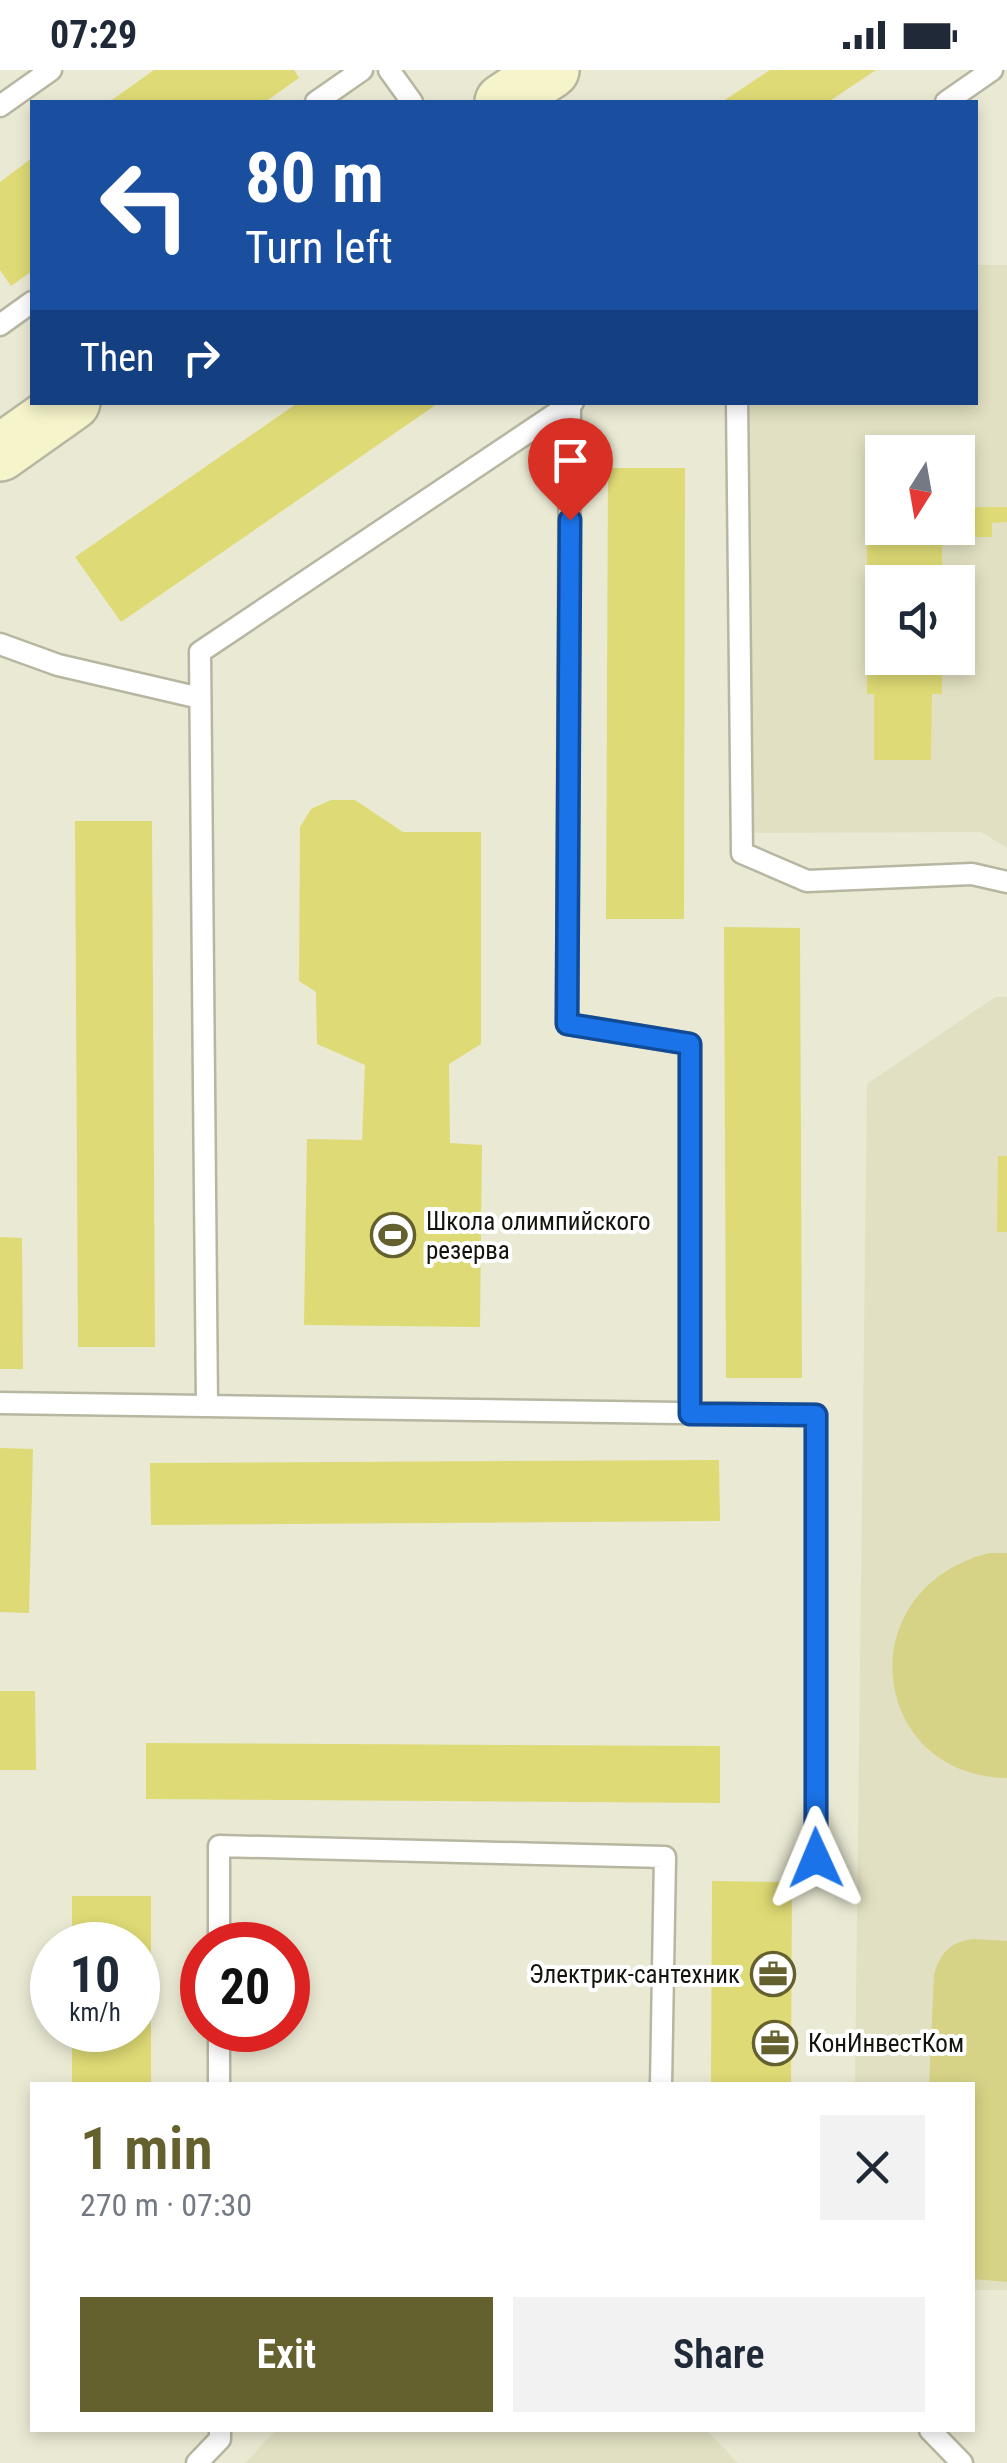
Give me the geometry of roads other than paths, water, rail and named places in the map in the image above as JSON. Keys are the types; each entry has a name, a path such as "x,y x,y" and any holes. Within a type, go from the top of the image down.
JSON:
{"street":[{"path":"0,453 68,405"}],"lane":[{"path":"0,106 51,70"},
{"path":"319,100 362,70"},
{"path":"949,100 992,70"},
{"path":"394,72 411,100"},
{"path":"0,324 30,303"},
{"path":"207,1406 200,652 570,405"},
{"path":"572,405 567,1024 690,1044 690,1414"},
{"path":"737,405 742,853 807,880 972,874 1007,882"},
{"path":"0,644 58,665 200,698"},
{"path":"0,1403 816,1415 816,1858"},
{"path":"219,1922 219,1846 665,1857 661,2082"},
{"path":"219,2052 219,2082"},
{"path":"197,2463 220,2439 220,2432"},
{"path":"932,2432 962,2463"}],"place":[{"name":"Школа олимпийского резерва","path":"393,1235"},
{"name":"Электрик-сантехник","path":"773,1974"},
{"name":"КонИнвестКом","path":"775,2043"}]}
